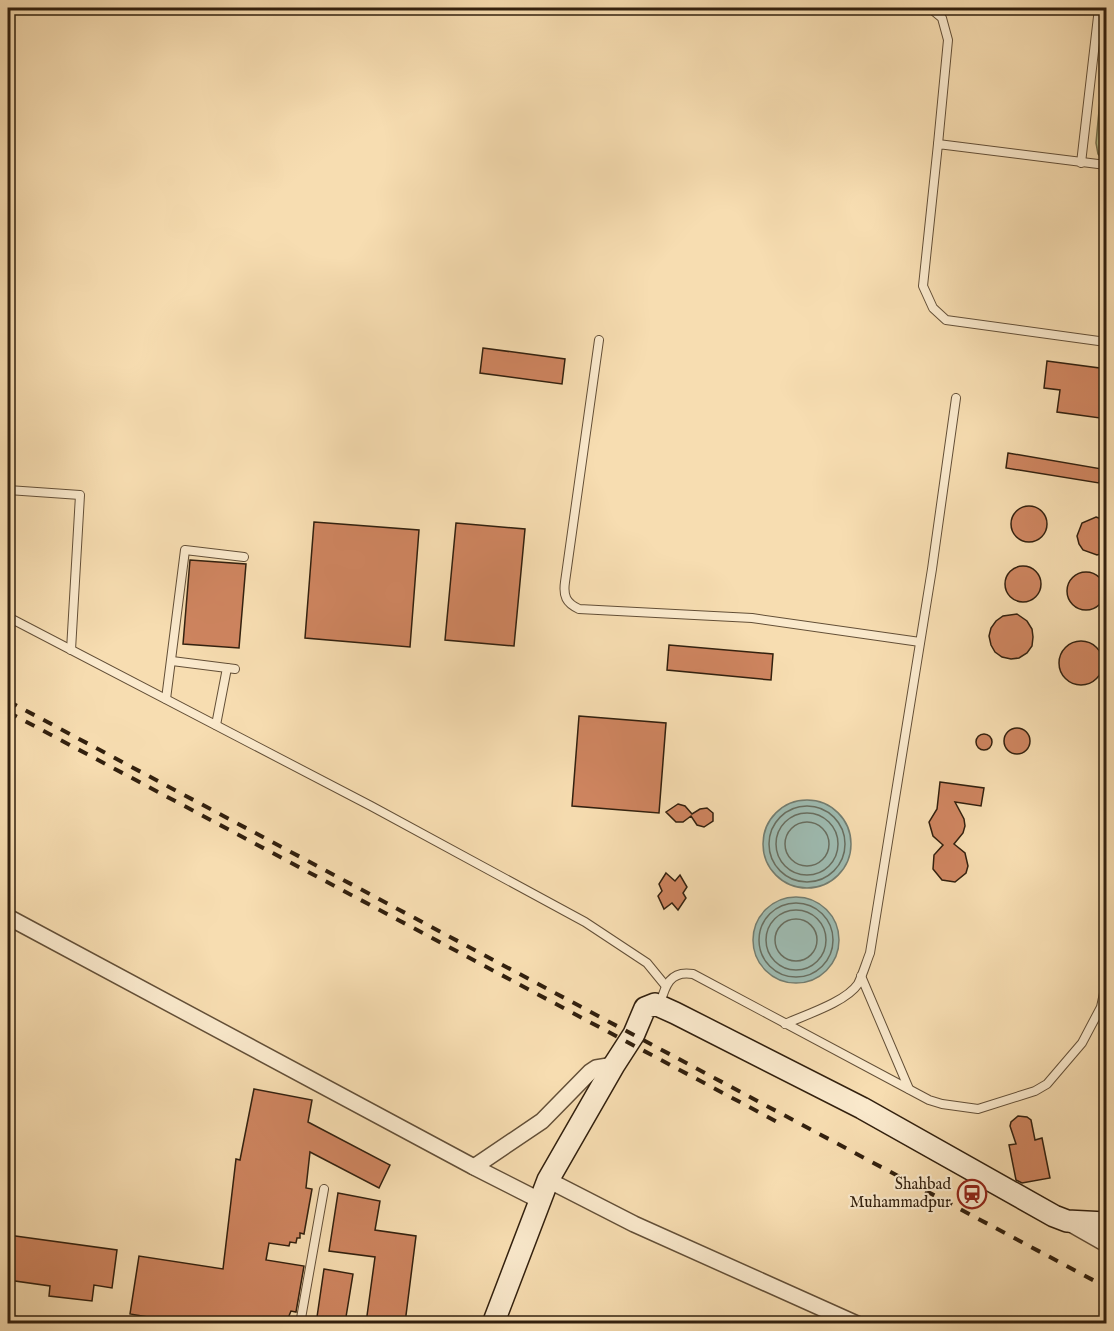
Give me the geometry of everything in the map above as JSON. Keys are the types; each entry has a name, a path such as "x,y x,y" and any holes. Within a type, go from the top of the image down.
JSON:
{"street":[{"path":"8,917 539,1200"},
{"path":"493,1323 548,1180 634,1034 645,1008 655,1004 862,1108 1107,1244"},
{"path":"474,1167 542,1121 590,1072 596,1068 614,1065"},
{"path":"548,1180 634,1224 857,1323"},
{"path":"1067,1221 1107,1222"}],"lane":[{"path":"930,8 942,18 948,40 923,286 933,308 946,320 959,323 1107,342"},
{"path":"1081,163 1099,8"},
{"path":"938,144 1107,165"},
{"path":"599,340 565,582 564,595 571,605 579,609 752,618 920,642"},
{"path":"785,1024 846,996 857,985 872,944 956,398"},
{"path":"8,490 80,495 71,650"},
{"path":"166,699 185,550 244,557"},
{"path":"8,617 585,922 647,963 665,985"},
{"path":"172,662 231,669 216,725"},
{"path":"659,1006 669,979 687,973 693,974 935,1102 978,1109 1042,1088 1047,1084 1082,1043 1101,1006 1107,984"},
{"path":"861,976 909,1089"},
{"path":"300,1323 324,1189"},
{"path":"8,1319 31,1323"}],"green space":[{"path":"1106,36 1106,159 1102,159 1098,154 1096,143"}],"water":[{"path":"798,800 816,800 832,807 844,819 851,835 851,853 844,869 832,881 816,888 798,888 782,881 770,869 763,853 763,835 770,819 782,807"},
{"path":"796,897 813,900 827,909 836,923 839,940 836,957 827,971 813,980 796,983 779,980 765,971 756,957 753,940 756,923 765,909 779,900"}],"building":[{"path":"483,348 565,359 562,384 480,373"},
{"path":"1047,361 1107,369 1107,398 1103,397 1100,418 1057,412 1060,390 1044,388"},
{"path":"1008,453 1102,469 1099,483 1006,468"},
{"path":"1029,506 1041,512 1047,524 1041,536 1029,542 1017,536 1011,524 1017,512"},
{"path":"1096,517 1107,521 1107,552 1097,555 1083,550 1077,536 1082,523"},
{"path":"314,522 419,530 410,647 305,638"},
{"path":"456,523 525,529 514,646 445,640"},
{"path":"190,560 246,564 239,648 183,644"},
{"path":"1023,566 1036,571 1041,584 1036,597 1023,602 1010,597 1005,584 1010,571"},
{"path":"1086,572 1099,578 1105,591 1099,604 1086,610 1073,604 1067,591 1073,578"},
{"path":"1017,614 1027,621 1032,629 1032,646 1019,658 1002,657 991,645 989,636 991,628 1003,616"},
{"path":"1081,641 1096,648 1103,663 1096,678 1081,685 1066,678 1059,663 1066,648"},
{"path":"669,645 773,654 771,680 667,670"},
{"path":"579,716 666,723 659,813 572,806"},
{"path":"1017,728 1026,732 1030,741 1026,750 1017,754 1008,750 1004,741 1008,732"},
{"path":"984,734 990,736 992,742 990,748 984,750 978,748 976,742 978,736"},
{"path":"940,782 984,788 981,806 955,802 965,826 963,833 954,844 965,853 968,866 966,873 955,882 942,880 933,869 934,855 943,845 933,836 929,822 937,809"},
{"path":"678,804 685,806 692,814 707,808 713,813 713,821 704,827 697,825 691,816 683,822 676,822 666,812"},
{"path":"666,873 675,881 680,875 687,887 683,893 686,898 678,910 672,903 664,909 658,896 662,891 659,884"},
{"path":"254,1089 312,1100 308,1122 390,1165 379,1188 310,1152 306,1188 312,1189 304,1234 300,1233 300,1238 297,1238 296,1243 290,1242 289,1246 269,1243 266,1260 304,1266 296,1312 291,1311 286,1323 184,1323 130,1314 139,1256 223,1269 236,1159 240,1160"},
{"path":"1018,1116 1031,1120 1035,1140 1042,1138 1050,1178 1022,1183 1016,1180 1009,1145 1016,1144 1010,1126"},
{"path":"338,1193 380,1201 375,1230 416,1236 405,1323 366,1323 375,1257 329,1251"},
{"path":"8,1235 117,1250 112,1288 94,1285 92,1301 49,1296 50,1286 8,1280"},
{"path":"324,1269 353,1274 345,1323 318,1323"}],"railway":[{"path":"8,701 1106,1287"},
{"path":"8,712 783,1125"}],"place":[{"name":"Shahbad Muhammadpur","path":"972,1194"}]}
